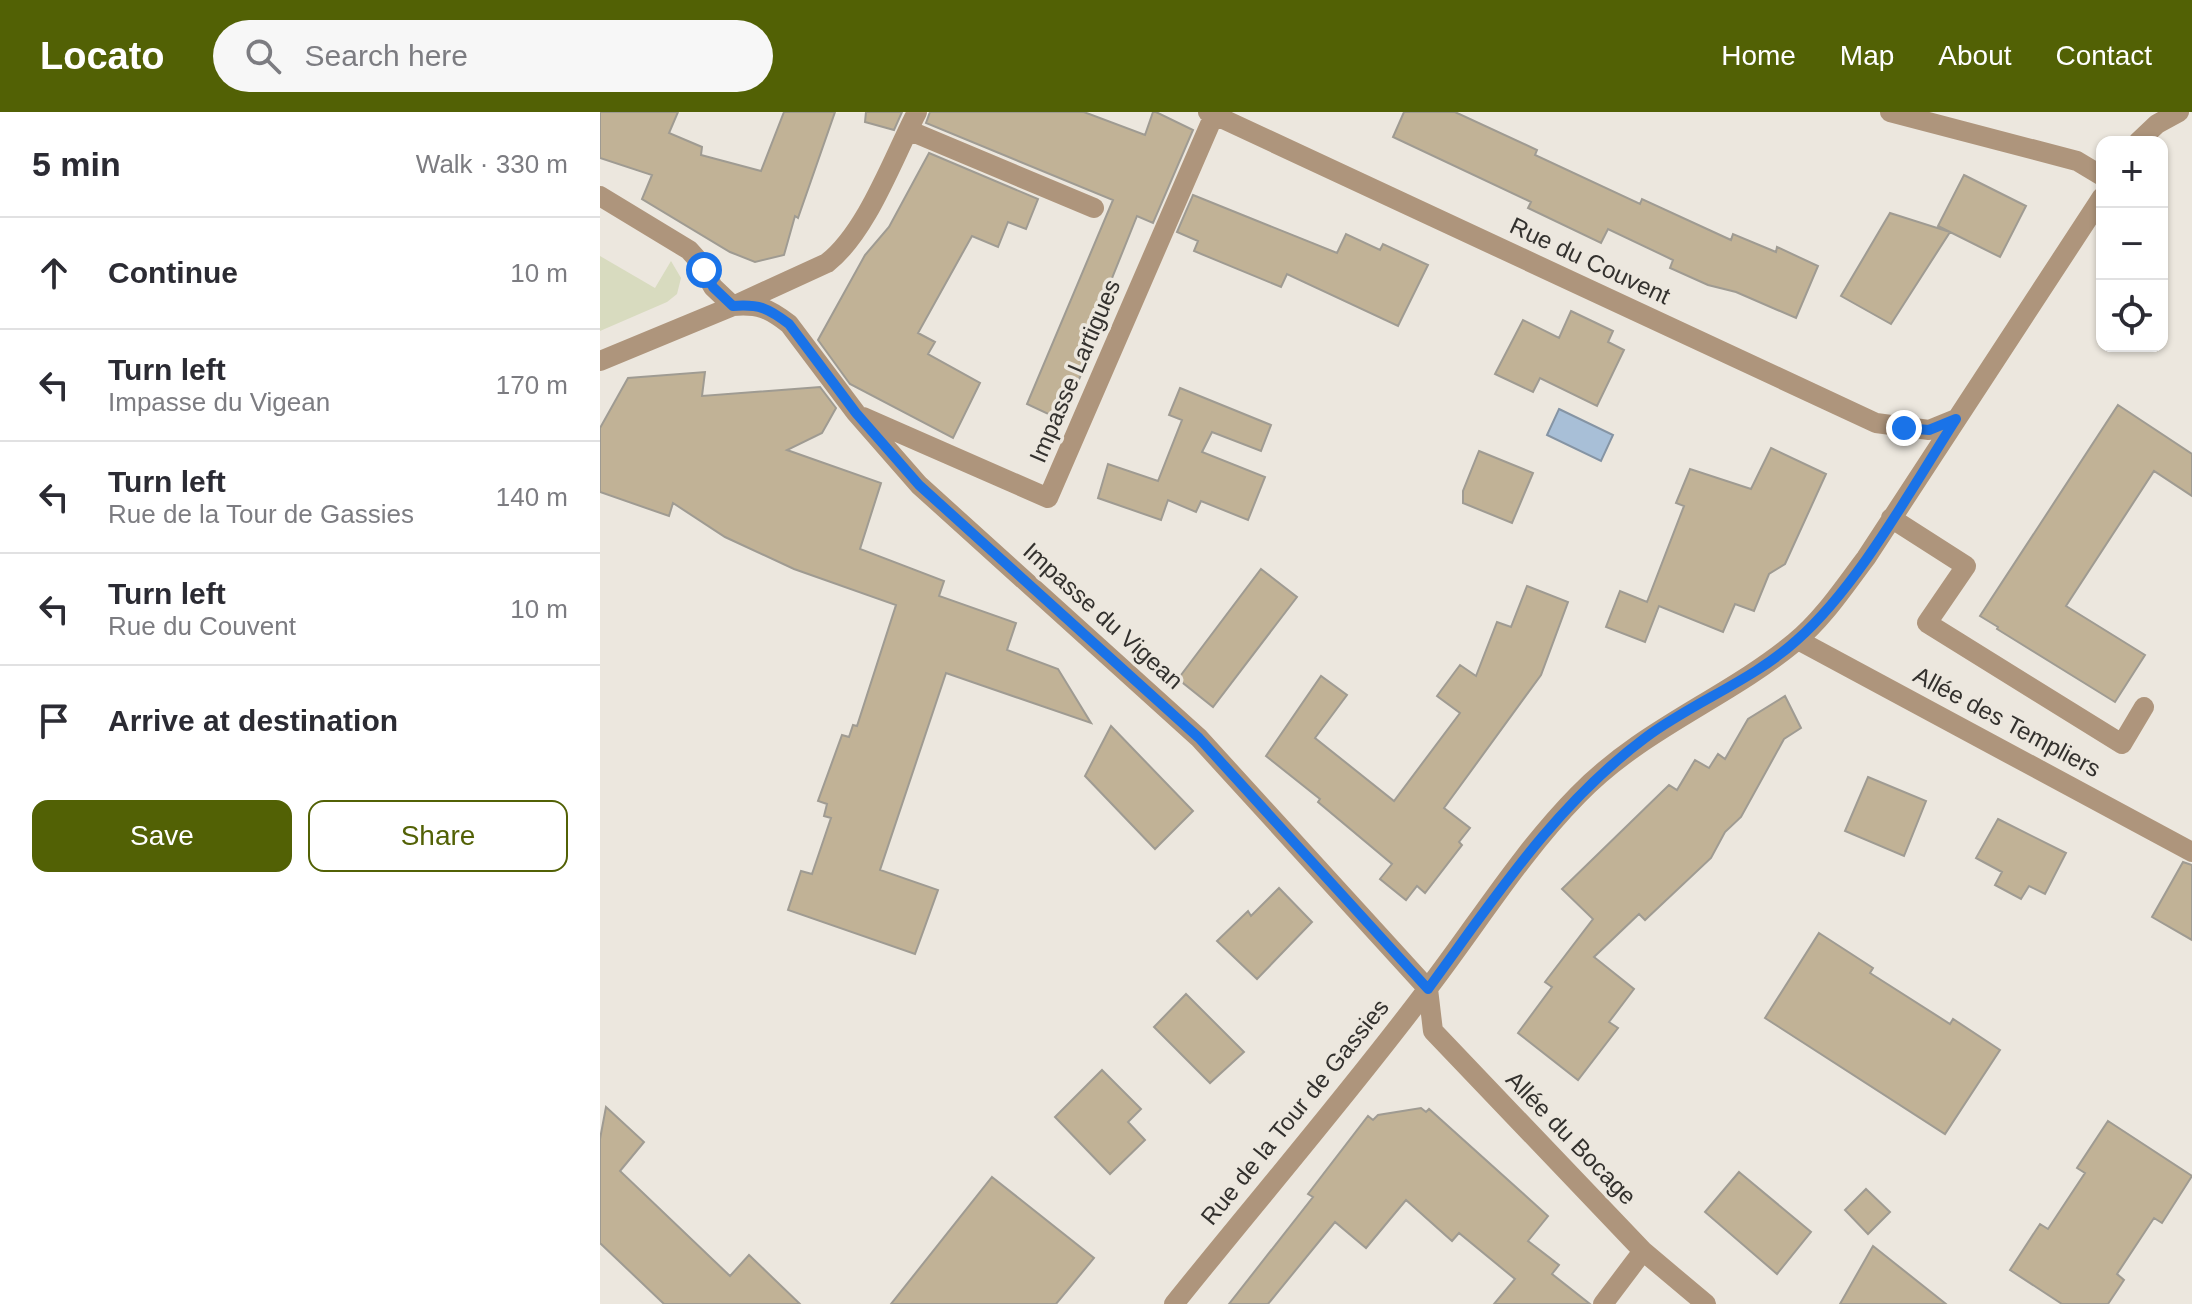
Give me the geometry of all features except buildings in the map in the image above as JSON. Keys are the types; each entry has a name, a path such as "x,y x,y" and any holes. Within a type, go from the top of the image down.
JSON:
{"street":[{"path":"1890,112 2077,161 2096,172"},
{"path":"2144,136 2157,124 2179,112"},
{"name":"Impasse Lartigues","path":"856,413 1048,498 1211,113"},
{"name":"Rue du Couvent","path":"1211,113 1876,423 1929,430 1956,419"},
{"path":"600,361 733,306 827,263 840,253 863,219 912,121 1094,208"},
{"path":"600,196 689,250 713,287 733,306"},
{"name":"Rue de la Tour de Gassies","path":"1174,1304 1428,989 1533,845 1578,795 1647,736 1761,667 1798,640 1835,600 2096,206"},
{"name":"Impasse du Vigean","path":"733,306 755,304 774,312 789,324 856,413 919,485 1199,738 1428,989"},
{"path":"1891,518 1966,566 1927,623 2122,744 2144,707"},
{"name":"Allée des Templiers","path":"1798,640 2192,852"},
{"name":"Allée du Bocage","path":"1428,989 1433,1031 1643,1251 1706,1304"},
{"path":"1603,1304 1643,1251"}],"green space":[{"path":"600,256 655,288 671,261 681,278 677,294 667,302 600,331"}],"water":[{"path":"1559,409 1613,435 1601,461 1547,435"}],"route":[{"path":"704,270 713,287 733,306 755,304 774,312 789,324 856,413 919,485 1199,738 1428,989 1533,845 1578,795 1647,736 1761,667 1798,640 1835,600 1866,558 1956,419 1929,430 1904,428"}]}
